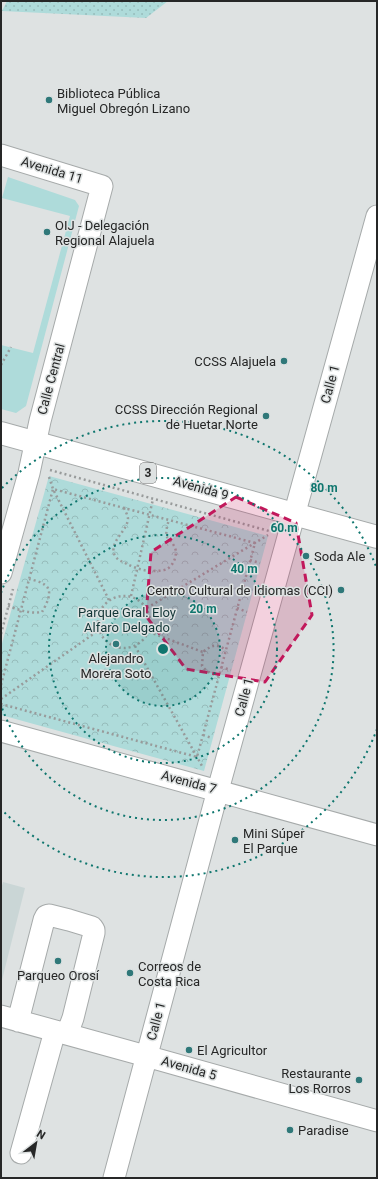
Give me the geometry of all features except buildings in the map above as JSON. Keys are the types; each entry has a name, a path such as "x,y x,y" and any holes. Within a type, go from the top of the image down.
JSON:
{"main road":[{"name":"Avenida 9","path":"1,433 377,537"}],"street":[{"name":"Avenida 11","path":"1,155 102,186"},
{"name":"Calle Central","path":"8,578 35,442 102,186"},
{"name":"Calle 1","path":"114,1178 218,790 377,216"},
{"name":"Avenida 7","path":"1,731 377,835"},
{"path":"14,1013 46,916 49,915 92,927 94,934 65,1028 21,1153"},
{"name":"Avenida 5","path":"14,1013 65,1028 146,1056 377,1121"}],"path":[{"path":"1,365 11,347"},
{"path":"46,469 274,532 147,608"},
{"path":"48,476 109,600"},
{"path":"54,489 255,543"},
{"path":"1,685 54,489"},
{"path":"131,596 153,498"},
{"path":"124,508 128,519 126,526 118,538 114,549 114,554 118,559 138,569 150,572 158,571 167,569 174,562 176,549 166,536 166,526 169,520"},
{"path":"197,757 255,543"},
{"path":"250,560 265,565"},
{"path":"1,634 8,606 8,578"},
{"path":"8,606 21,611 35,613 42,612 48,600 48,588 44,584 29,579"},
{"path":"116,596 131,596 142,601 147,608 151,626 142,641 135,646 126,648 117,647 109,644 103,638 99,630 99,613 102,606 116,596"},
{"path":"237,608 251,613"},
{"path":"1,699 99,630"},
{"path":"148,632 203,652"},
{"path":"135,646 204,770"},
{"path":"219,676 211,674 202,666 203,652 211,646 220,646 226,650"},
{"path":"221,667 236,672"},
{"path":"1,704 197,757"}],"highlighted area":[{"path":"236,497 296,523 312,615 265,682 186,669 146,616 151,552"}],"shaded area":[{"path":"3,882 25,888 1,984 1,889"}],"green space":[{"path":"7,1 168,1 146,18 2,11"},
{"path":"8,177 75,200 79,206 26,406 16,413 1,409 1,345 33,353 70,216 2,198"},
{"name":"Parque Gral. Eloy Alfaro Delgado","path":"49,476 268,536 204,771 1,715 1,647"}],"place":[{"name":"Biblioteca Pública Miguel Obregón Lizano","path":"49,100"},
{"name":"OIJ - Delegación Regional Alajuela","path":"47,232"},
{"name":"CCSS Alajuela","path":"284,361"},
{"name":"CCSS Dirección Regional de Huetar Norte","path":"266,416"},
{"name":"Soda Ale","path":"306,556"},
{"name":"Centro Cultural de Idiomas (CCI)","path":"341,590"},
{"name":"Alejandro Morera Soto","path":"116,644"},
{"name":"Mini Súper El Parque","path":"235,840"},
{"name":"Parqueo Orosí","path":"58,961"},
{"name":"Correos de Costa Rica","path":"130,973"},
{"name":"El Agricultor","path":"189,1050"},
{"name":"Restaurante Los Rorros","path":"359,1080"},
{"name":"Paradise","path":"290,1130"}]}
